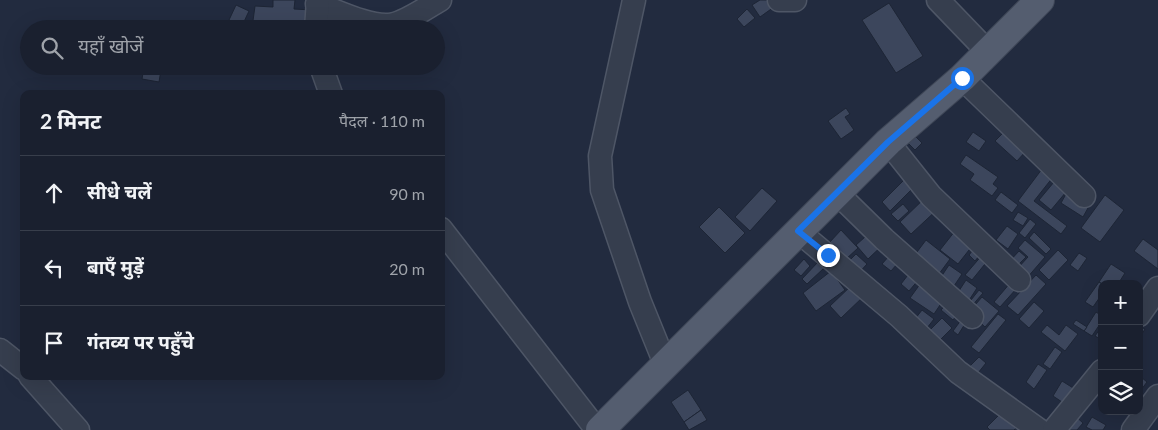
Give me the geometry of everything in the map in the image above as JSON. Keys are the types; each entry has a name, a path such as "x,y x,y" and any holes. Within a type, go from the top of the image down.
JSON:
{"main road":[{"path":"599,430 666,366 888,142 962,78 1040,0"}],"street":[{"path":"403,20 440,0"},
{"path":"634,0 600,156 602,190 640,302 666,366"},
{"path":"779,0 795,0"},
{"path":"938,0 988,52"},
{"path":"317,20 318,2 363,20"},
{"path":"324,75 330,90"},
{"path":"962,78 1084,196"},
{"path":"888,142 931,196 1018,280"},
{"path":"837,193 884,239 972,316"},
{"path":"798,231 899,316 958,372 1039,430"},
{"path":"445,234 599,430"},
{"path":"1143,309 1158,288"},
{"path":"0,350 20,367"},
{"path":"1054,430 1098,376"},
{"path":"34,380 78,430"},
{"path":"1133,430 1158,396"}],"building":[{"path":"273,0 295,0 294,9 312,10 311,20 253,20 255,6 273,7"},
{"path":"760,0 770,0 774,7 760,17 752,5"},
{"path":"889,3 923,56 896,73 862,20"},
{"path":"236,5 249,11 245,20 229,20"},
{"path":"747,9 755,18 744,27 737,19"},
{"path":"143,75 160,75 159,82 142,79"},
{"path":"846,108 850,114 845,117 854,130 841,139 828,121"},
{"path":"973,132 986,141 979,151 966,142"},
{"path":"1004,132 1026,151 1017,161 995,141"},
{"path":"914,135 922,143 915,150 907,142"},
{"path":"966,155 998,177 993,184 998,188 992,196 970,180 974,174 960,164"},
{"path":"1042,169 1053,177 1034,201 1067,226 1061,234 1018,201"},
{"path":"910,174 918,183 890,211 882,202"},
{"path":"1054,182 1066,192 1051,210 1039,200"},
{"path":"762,188 777,201 750,231 735,217"},
{"path":"1001,192 1018,205 1012,213 995,200"},
{"path":"1066,194 1088,208 1083,217 1061,203"},
{"path":"928,195 940,207 911,234 900,222"},
{"path":"1105,195 1124,210 1100,242 1081,228"},
{"path":"903,204 909,211 898,221 891,214"},
{"path":"719,207 745,233 725,253 699,227"},
{"path":"1018,212 1028,218 1023,226 1013,220"},
{"path":"1030,219 1036,224 1025,238 1019,233"},
{"path":"1007,226 1018,234 1008,249 996,240"},
{"path":"874,229 886,242 868,259 856,245"},
{"path":"841,230 858,248 845,260 829,243"},
{"path":"955,231 973,245 958,264 940,250"},
{"path":"1034,232 1051,249 1046,254 1029,238"},
{"path":"1143,239 1158,250 1158,269 1134,251"},
{"path":"926,240 950,259 936,278 911,260"},
{"path":"1025,240 1045,257 1026,279 1016,270 1028,257 1018,248"},
{"path":"976,246 983,251 975,261 969,255"},
{"path":"1058,250 1068,260 1049,280 1039,270"},
{"path":"1019,251 1026,257 1014,269 1008,263"},
{"path":"1079,253 1087,258 1078,271 1070,265"},
{"path":"856,254 867,264 856,276 845,265"},
{"path":"983,254 989,259 972,280 965,275"},
{"path":"889,256 898,263 891,271 882,264"},
{"path":"804,259 810,266 801,276 794,270"},
{"path":"818,262 824,268 807,284 802,279"},
{"path":"1111,264 1125,273 1121,280 1100,280"},
{"path":"949,265 962,274 950,292 937,283"},
{"path":"831,271 845,290 816,311 803,293"},
{"path":"911,271 920,278 909,291 901,284"},
{"path":"1036,275 1046,284 1018,315 1007,306"},
{"path":"923,280 946,296 934,314 910,298"},
{"path":"966,280 977,288 966,305 955,297"},
{"path":"1011,282 1017,288 1000,307 994,302"},
{"path":"1098,283 1098,300 1093,307 1085,302"},
{"path":"853,284 864,296 841,318 830,306"},
{"path":"979,290 983,293 970,308 967,305"},
{"path":"982,297 999,311 985,327 969,312"},
{"path":"949,301 960,311 953,320 941,310"},
{"path":"1034,302 1044,311 1029,328 1019,319"},
{"path":"922,310 934,319 927,328 915,319"},
{"path":"1096,312 1098,313 1098,327 1092,336 1084,331"},
{"path":"998,314 1006,320 979,353 971,347"},
{"path":"964,316 968,319 958,335 953,331"},
{"path":"942,318 952,328 940,340 930,330"},
{"path":"1076,320 1087,327 1084,331 1073,324"},
{"path":"1047,325 1059,335 1066,325 1078,334 1065,351 1041,332"},
{"path":"1055,347 1062,352 1050,369 1043,364"},
{"path":"979,357 986,363 978,373 970,366"},
{"path":"1038,364 1047,370 1034,389 1026,382"},
{"path":"1143,379 1147,382 1143,387"},
{"path":"1062,381 1078,391 1068,406 1053,396"},
{"path":"688,390 701,410 684,422 671,402"},
{"path":"701,410 707,420 689,430 684,422"},
{"path":"1002,412 1017,427 1014,430 990,430 987,427"},
{"path":"1072,413 1083,423 1077,430 1069,430 1062,424"},
{"path":"1092,417 1106,425 1103,430 1092,430 1086,427"}],"route":[{"path":"828,255 798,231 888,142 962,78"}]}
